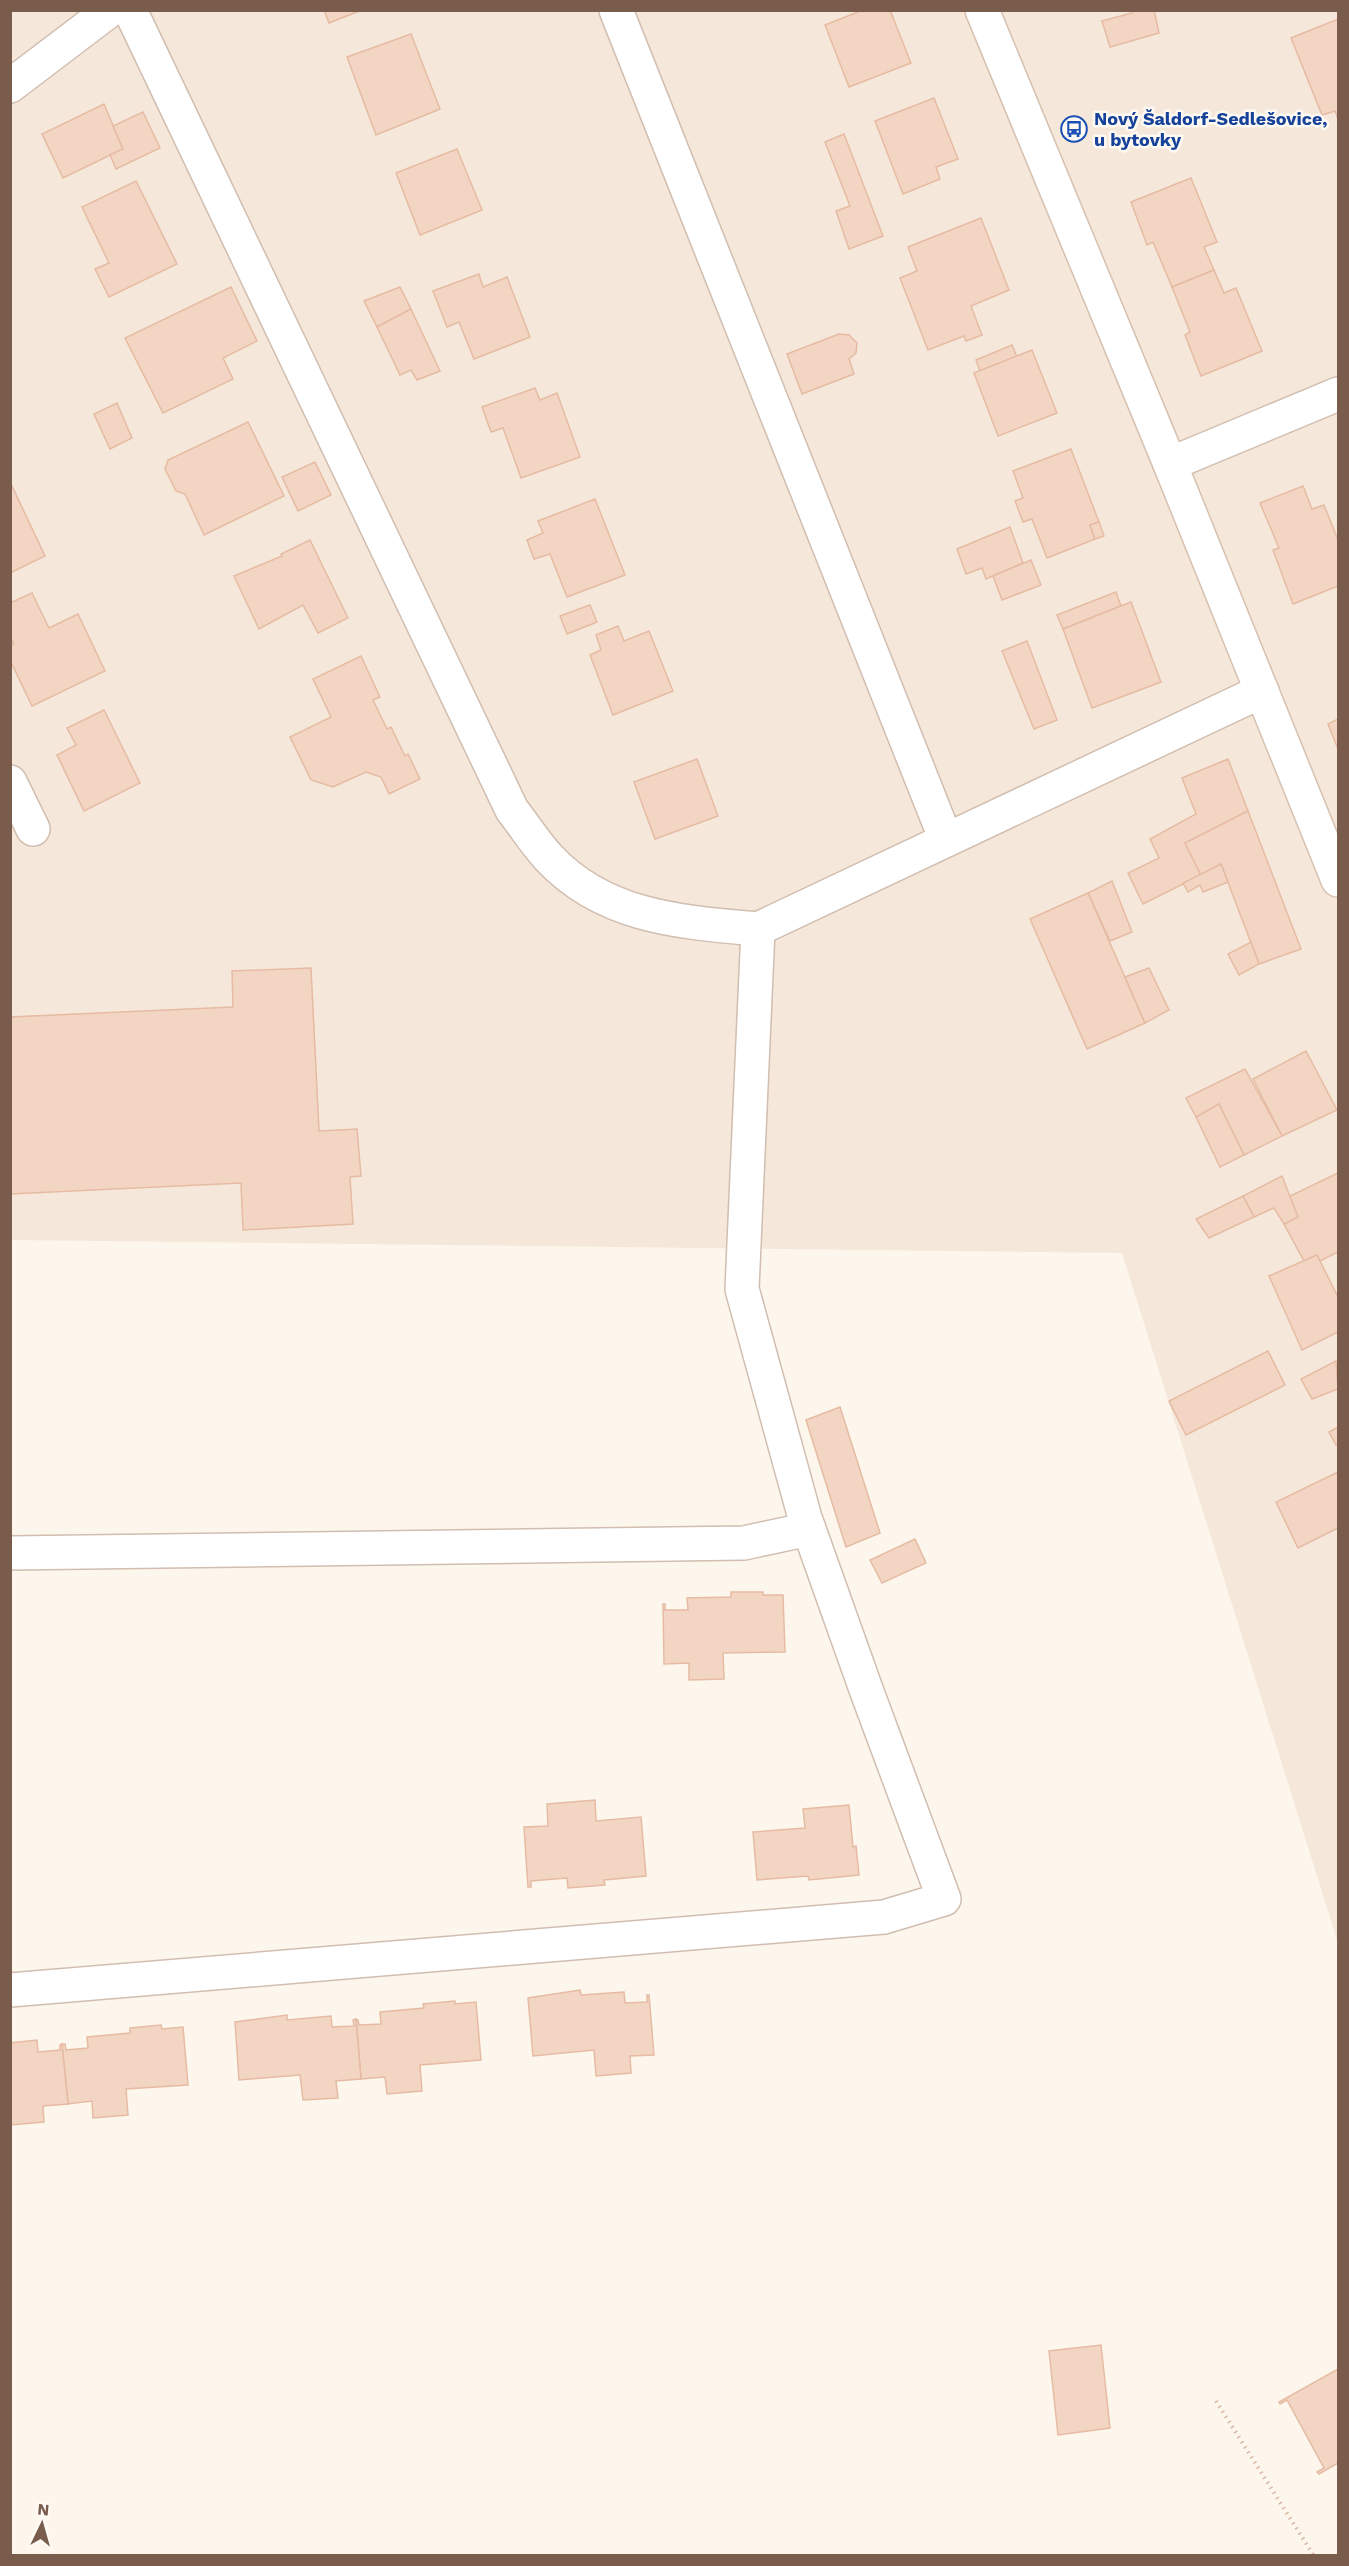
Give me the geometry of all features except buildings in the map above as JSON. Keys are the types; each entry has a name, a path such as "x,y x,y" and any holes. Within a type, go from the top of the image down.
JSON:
{"street":[{"path":"10,86 110,10"},
{"path":"130,10 512,810 549,858 587,889 623,908 678,921 758,929 1262,691"},
{"path":"616,10 946,840"},
{"path":"982,10 1170,464 1338,880"},
{"path":"1170,464 1338,394"},
{"path":"10,782 33,829"},
{"path":"10,1990 884,1917 944,1899 809,1529 742,1289 758,929"},
{"path":"10,1553 744,1543 809,1529"}],"path":[{"path":"1216,2401 1314,2556"}],"shaded area":[{"path":"11,11 1338,11 1338,1943 1122,1253 11,1240"}],"place":[{"name":"Nový Šaldorf-Sedlešovice, u bytovky","path":"1074,129"}]}
